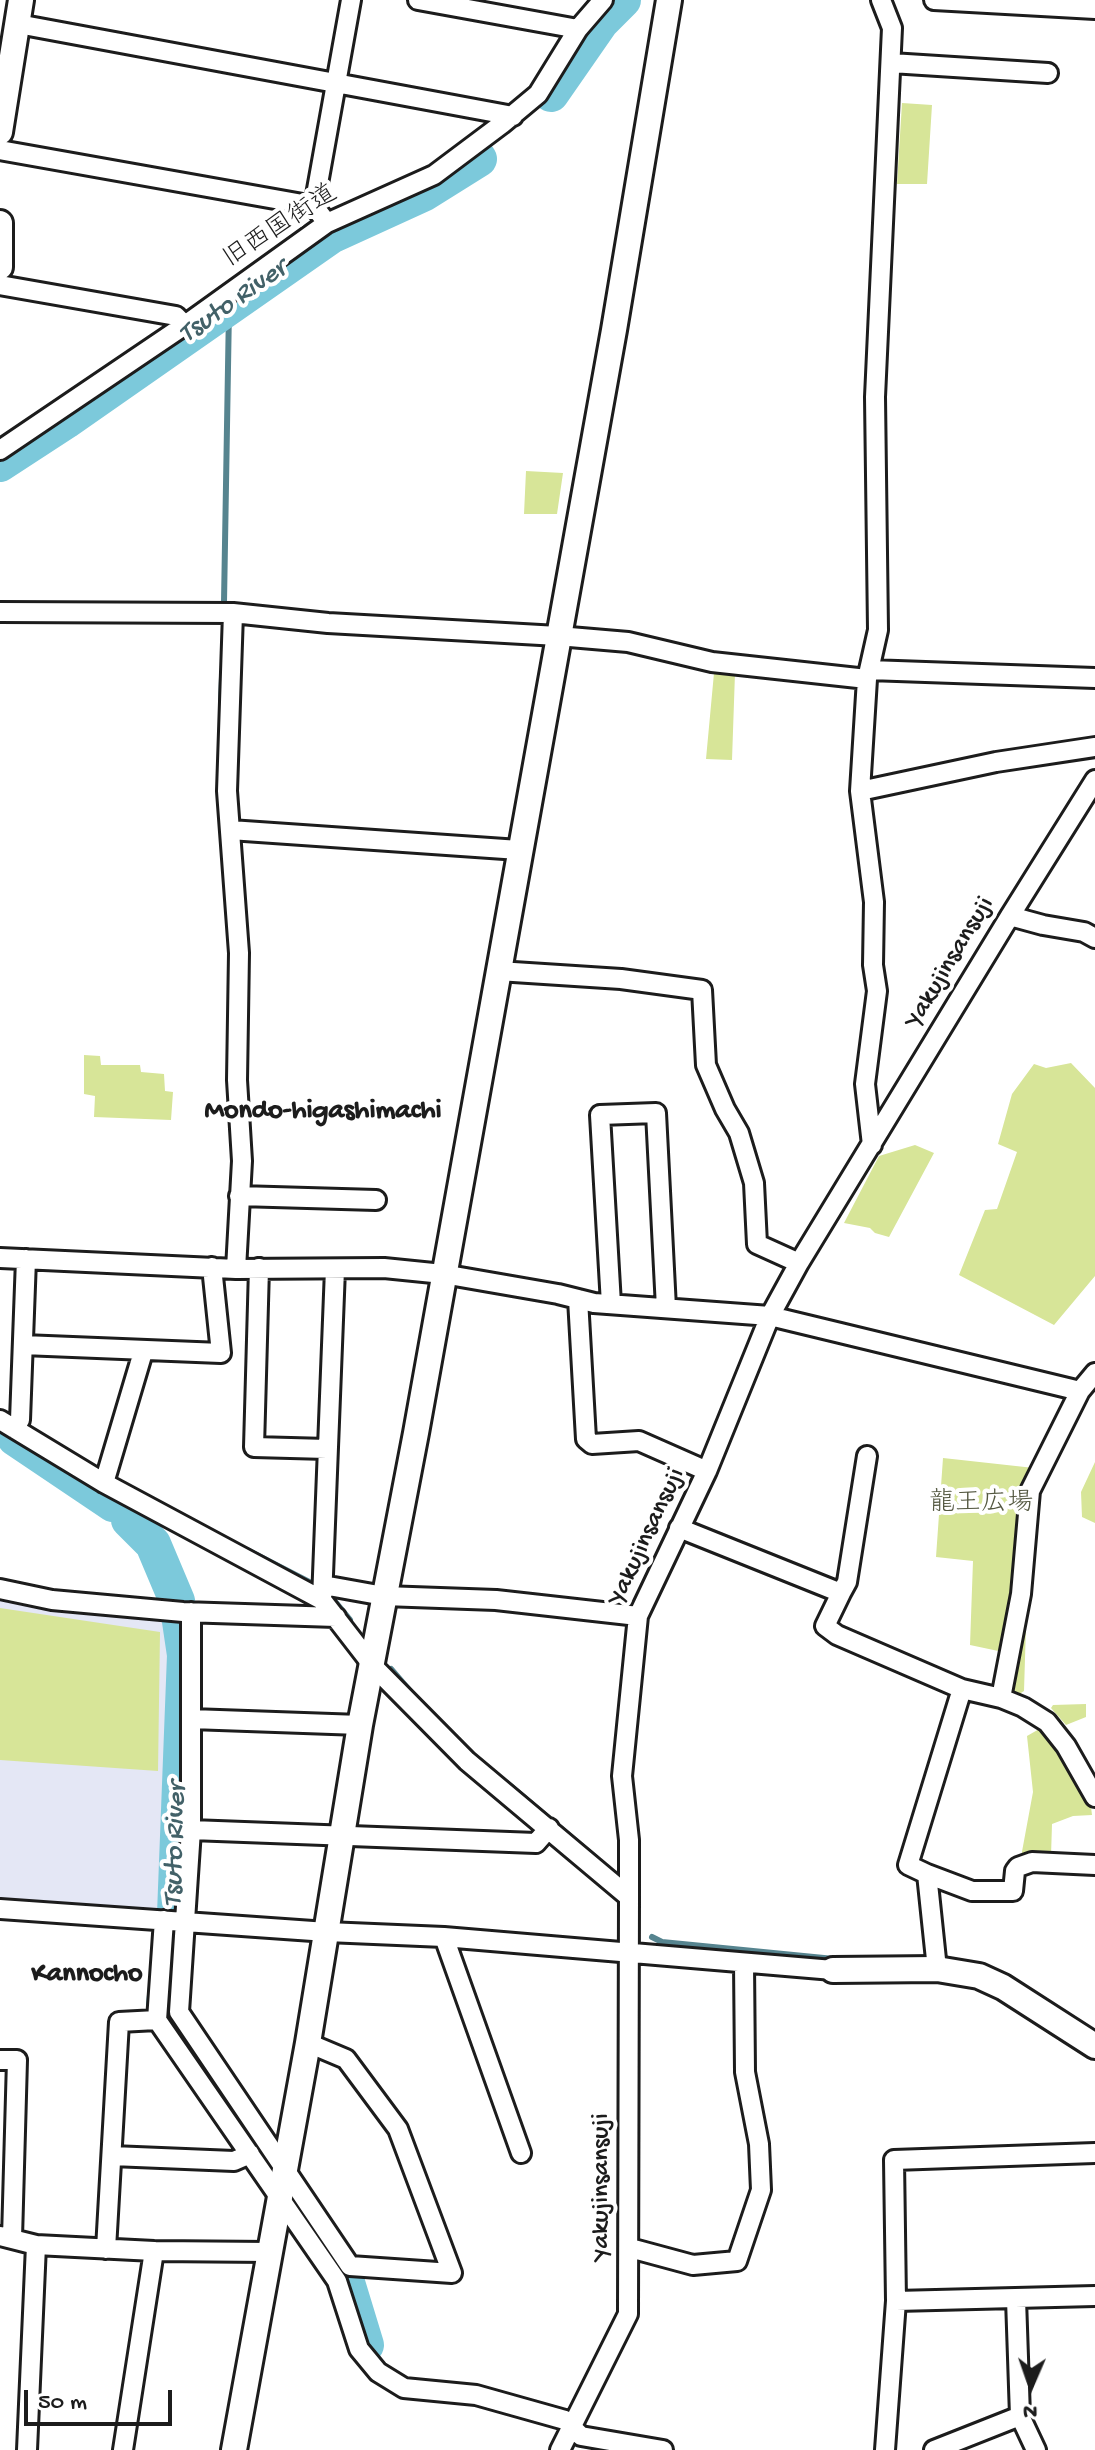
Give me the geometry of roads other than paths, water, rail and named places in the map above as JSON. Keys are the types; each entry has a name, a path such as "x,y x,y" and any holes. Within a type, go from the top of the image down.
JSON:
{"street":[{"path":"314,206 351,0"},
{"path":"418,0 578,29"},
{"name":"旧西国街道","path":"0,450 185,325 327,223 434,175 538,94 578,29 603,0"},
{"path":"234,2450 344,1837 360,1725 416,1433 614,330 669,0"},
{"path":"872,1145 865,1084 877,991 873,965 874,902 860,791 868,675 878,630 875,397 892,28 881,0"},
{"path":"934,0 1095,9"},
{"path":"0,132 19,12 335,82 513,116"},
{"path":"891,63 1048,73"},
{"path":"0,150 314,206 327,223"},
{"path":"0,223 0,267"},
{"path":"0,285 176,316 185,325"},
{"path":"0,612 233,613 328,623 628,642 712,662 868,675 1095,678"},
{"path":"233,613 227,791 239,953 237,1080 242,1161 236,1269"},
{"path":"860,791 996,762 1095,747"},
{"name":"Yakujinsansuji","path":"560,2450 628,2314 629,1840 622,1776 638,1616 707,1471 770,1316 799,1263 1095,780"},
{"path":"230,830 519,850"},
{"path":"1010,916 1084,932 1095,938"},
{"path":"498,971 621,979 702,990 706,1065 739,1133 754,1183 757,1244 799,1263"},
{"path":"611,1304 600,1115 656,1113 666,1308"},
{"path":"239,1196 376,1200"},
{"path":"0,1258 236,1269 384,1268 443,1274 611,1304 770,1316 1080,1391"},
{"path":"7,1424 20,1420 26,1259"},
{"path":"23,1345 221,1353 212,1267"},
{"path":"259,1268 254,1447 327,1449"},
{"path":"335,1269 323,1593 336,1617 373,1666 467,1761 629,1897"},
{"path":"578,1299 586,1439 592,1444 639,1441 707,1471"},
{"path":"104,1483 143,1352"},
{"path":"1001,1698 1021,1594 1030,1491 1080,1391 1095,1373"},
{"path":"7,1424 104,1483 323,1593 496,1600 638,1616"},
{"path":"867,1456 847,1582 825,1626 837,1635 962,1689 1001,1698 1023,1707 1047,1722 1066,1746 1095,1797"},
{"path":"679,1528 841,1593"},
{"path":"0,1589 52,1600 183,1612 336,1617"},
{"path":"183,1612 191,1719 191,1830 157,2020 337,2281 359,2349 378,2372 404,2388 476,2395 565,2420 581,2436 663,2450"},
{"path":"962,1689 908,1865 972,1891 1013,1891 1015,1871 1032,1862 1095,1865"},
{"path":"191,1719 360,1725"},
{"path":"191,1830 536,1843 549,1828"},
{"path":"927,1874 937,1969"},
{"path":"0,1909 444,1937 833,1970 937,1969 979,1976 1003,1987 1095,2046"},
{"path":"174,1921 179,2012 350,2266 452,2273 398,2129 346,2059 308,2043"},
{"path":"444,1937 521,2153"},
{"path":"630,2248 693,2265 737,2261 761,2190 759,2144 745,2072 744,1963"},
{"path":"106,2249 119,2022 157,2020"},
{"path":"0,2060 17,2060 6,2237 36,2245 106,2249 269,2252"},
{"path":"885,2450 896,2301 894,2160 1095,2153"},
{"path":"112,2156 234,2161 250,2154"},
{"path":"27,2450 36,2245"},
{"path":"123,2450 154,2251"},
{"path":"896,2301 1095,2296"},
{"path":"1016,2299 1020,2416 1036,2450"},
{"path":"934,2450 1020,2416"}],"waterway":[{"name":"Tsuto River","path":"551,94 601,22 623,0"},
{"name":"Tsuto River","path":"0,464 331,236 423,194 479,159"},
{"path":"224,602 229,309"},
{"path":"221,702 222,677"},
{"name":"Tsuto River","path":"15,1438 113,1504"},
{"name":"Tsuto River","path":"129,1520 153,1544 177,1601 185,1655 175,1914 164,2004 168,2018 184,2044 263,2156"},
{"path":"247,1550 315,1585"},
{"path":"332,1598 350,1620"},
{"path":"391,1669 410,1691"},
{"path":"507,1783 596,1858"},
{"path":"652,1937 662,1942 834,1959"},
{"name":"Tsuto River","path":"301,2211 345,2276 366,2345"}],"district":[{"name":"Mondo-higashimachi","path":"323,1113"},
{"name":"Kannocho","path":"87,1976"}],"park label":[{"name":"龍王広場","path":"981,1505"}]}
